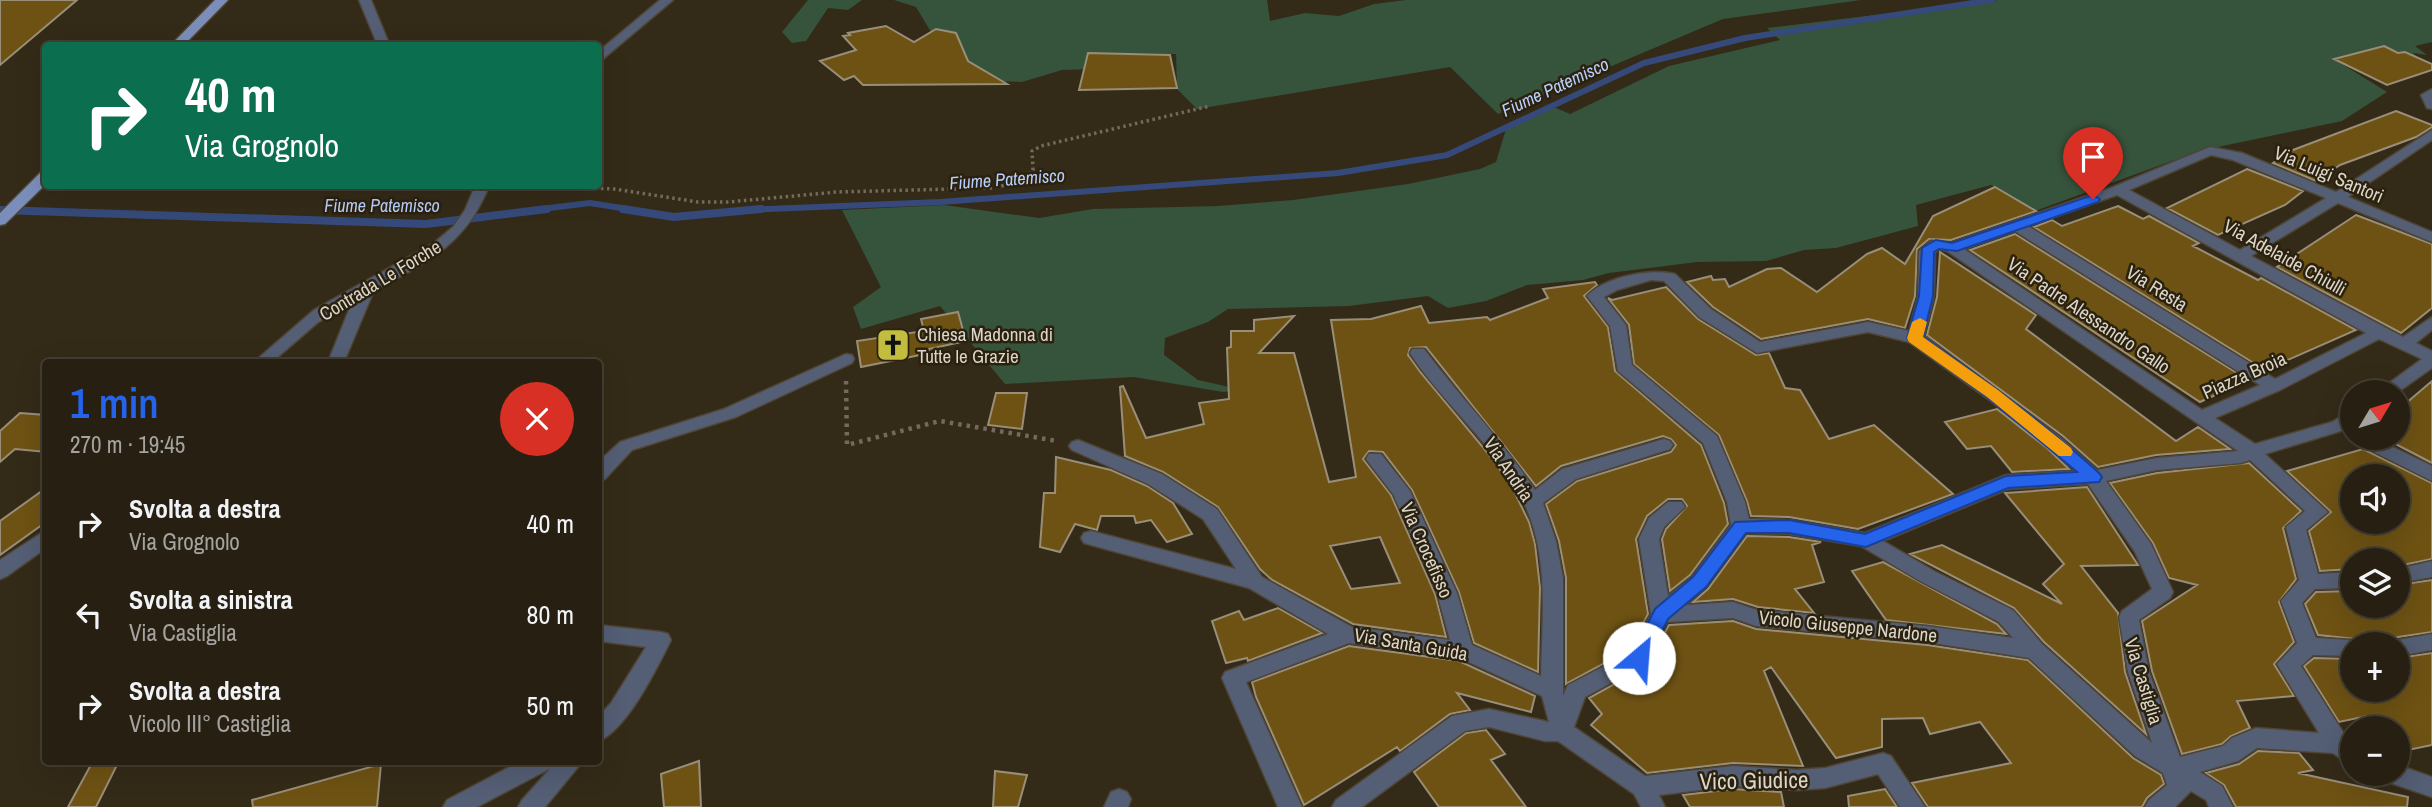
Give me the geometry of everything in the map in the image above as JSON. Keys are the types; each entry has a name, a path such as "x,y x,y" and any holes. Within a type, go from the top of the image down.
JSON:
{"main road":[{"path":"180,42 222,0"},
{"path":"0,221 42,179"}],"street":[{"path":"365,0 382,42"},
{"path":"602,56 667,0"},
{"path":"2432,93 2428,95 2432,105"},
{"path":"2241,256 2431,137"},
{"name":"Via Luigi Santori","path":"2119,190 2210,151 2237,156 2432,237"},
{"path":"1562,731 1576,691 1639,658 1661,614 1699,582 1741,526 1736,502 1711,440 1624,367 1618,325 1595,296 1611,287 1650,275 1669,277 1705,313 1757,348 1868,327 1915,338 1926,296 1927,251 1936,244 1952,248 2119,190"},
{"name":"Via Adelaide Chiulli","path":"2119,190 2379,333 2432,358"},
{"name":"Contrada Le Forche","path":"266,359 328,308 395,275 452,238 481,191"},
{"name":"Via Resta","path":"2017,226 2274,386"},
{"name":"Via Padre Alessandro Gallo","path":"1952,248 2201,416"},
{"path":"336,359 366,289"},
{"path":"2404,345 2432,322"},
{"name":"Piazza Broia","path":"2201,416 2274,386 2379,333"},
{"name":"Via Castiglia","path":"1915,338 1993,394 2093,477 2144,549 2163,592 2129,617 2128,631 2173,769"},
{"name":"Via Andria","path":"1418,353 1455,402 1504,457 1533,501 1546,541 1553,578 1550,690 1562,731"},
{"path":"2402,380 2432,358"},
{"path":"602,470 626,446 730,413 846,359"},
{"name":"Piazza Broia","path":"2201,416 2252,451 2270,471 2318,512 2296,527 2310,582"},
{"path":"1866,540 2006,482 2093,477 2157,464 2241,457 2252,451 2340,427"},
{"path":"1533,501 1569,474 1664,445"},
{"name":"Via Santa Guida","path":"1078,446 1155,479 1210,514 1255,582 1348,635 1463,650 1550,690"},
{"path":"2384,450 2432,474"},
{"name":"Via Crocefisso","path":"1375,459 1401,491 1447,593 1463,650"},
{"path":"1661,614 1649,539 1656,523 1675,508"},
{"path":"1741,526 1789,527 1866,540 1927,576 1999,611 2035,650 2143,749 2214,793 2221,807"},
{"path":"1091,538 1255,582"},
{"path":"0,571 42,540"},
{"path":"2410,574 2432,569"},
{"path":"2309,646 2291,601 2310,582 2340,581"},
{"name":"Vicolo Giuseppe Nardone","path":"1661,614 1733,610 1756,618 1927,634 2035,650"},
{"path":"602,633 661,640 619,710 602,728"},
{"path":"1290,807 1233,678 1348,635"},
{"path":"2410,646 2432,642"},
{"path":"2340,647 2309,646 2288,664 2340,742"},
{"path":"1344,807 1460,723 1489,718 1545,732 1562,731 1648,797"},
{"path":"2173,769 2230,754 2240,745 2256,738 2340,749"},
{"name":"Vico Giudice","path":"1648,797 1733,776 1797,780 1825,778 1883,763 1913,807"},
{"path":"455,807 534,765"},
{"path":"530,807 568,765"},
{"path":"2157,807 2180,789 2173,769"},
{"path":"2410,779 2432,787"}],"path":[{"path":"596,189 646,192 698,202 718,202 836,192 990,188 1014,184 1026,178 1033,170 1032,151 1041,146 1210,106"},
{"path":"846,359 847,444 940,421 1078,446"}],"green space":[{"path":"808,0 862,0 848,10 828,8 806,41 792,43 782,32"},
{"path":"894,0 1267,0 1270,21 1305,13 1339,16 1374,4 1406,0 1861,0 1723,19 1498,114 1450,67 1197,109 1177,89 1176,54 1088,53 1091,69 1062,70 1022,82 968,80 931,32 916,7"},
{"path":"1998,0 2432,0 2432,42 2415,46 2427,55 2413,53 2418,58 2384,47 2334,59 2387,92 2342,121 2199,151 2035,211 1991,185 1916,205 1918,226 1836,248 1804,250 1766,261 1697,262 1609,273 1583,280 1527,285 1486,301 1448,308 1428,296 1349,306 1228,309 1208,322 1165,338 1164,355 1198,380 1243,390 1223,392 1134,377 1005,384 940,306 861,329 853,307 881,287 842,210 944,205 1039,218 1093,209 1218,206 1293,200 1408,184 1480,169 1496,162 1506,129 1549,105 1570,114 1669,66 1780,40 1767,28"}],"building":[{"path":"0,0 77,0 0,65"},
{"path":"886,26 914,42 936,29 956,33 968,61 1007,84 863,85 854,76 844,80 820,61 856,50 843,36 850,35 848,33"},
{"path":"2384,46 2432,64 2432,70 2387,85 2334,59"},
{"path":"1088,53 1170,55 1177,88 1079,90"},
{"path":"2396,111 2432,127 2416,137 2340,165 2316,181 2273,163 2293,150"},
{"path":"2247,169 2303,191 2285,205 2218,235 2167,208"},
{"path":"1995,187 2036,211 1951,240 1929,239 1917,249 1915,296 1905,328 1868,319 1761,339 1713,307 1687,282 1711,276 1713,280 1725,279 1729,287 1767,269 1781,268 1817,292 1867,254 1882,248 1905,264 1933,216"},
{"path":"2118,206 2143,219 2149,216 2199,243 2193,246 2258,280 2261,278 2356,330 2265,370 2034,227 2052,220 2062,226"},
{"path":"2356,215 2432,244 2432,308 2401,333 2277,267"},
{"path":"2015,234 2248,380 2200,402 1970,250"},
{"path":"1940,252 2036,315 2026,329 2176,441 2198,427 2230,449 2156,455 2098,467 2063,436 1927,335 1937,297"},
{"path":"1595,282 1597,285 1584,296 1608,327 1615,371 1701,445 1724,503 1728,524 1690,575 1670,591 1662,539 1666,529 1687,506 1682,499 1668,499 1647,516 1636,539 1648,614 1629,650 1566,684 1566,578 1559,541 1546,504 1577,481 1671,452 1676,445 1671,439 1663,436 1561,466 1536,486 1426,347 1410,348 1408,355 1421,373 1510,483 1529,522 1535,544 1540,587 1538,672 1474,643 1459,592 1412,490 1383,452 1369,451 1363,459 1391,495 1435,594 1446,637 1353,624 1272,580 1260,569 1218,507 1163,472 1125,456 1120,387 1123,386 1146,438 1204,424 1199,403 1229,399 1227,348 1231,347 1231,331 1254,331 1254,320 1294,316 1259,353 1294,353 1329,482 1356,477 1331,320 1371,319 1421,306 1429,323 1487,317 1490,320 1548,298 1543,289","holes":["1380,537 1400,583 1351,589 1330,546"]},
{"path":"1666,287 1698,319 1756,355 1769,353 1785,388 1800,390 1829,439 1874,425 1953,494 1858,529 1789,517 1751,516 1719,435 1634,364 1629,325 1608,298 1612,300"},
{"path":"958,312 966,341 929,349 930,353 861,367 857,341 924,331 921,319"},
{"path":"2432,381 2432,463 2407,450 2410,450 2410,400"},
{"path":"996,393 1027,393 1022,429 988,425"},
{"path":"1997,409 2069,469 2012,472 1991,446 1967,449 1945,422"},
{"path":"20,413 42,415 42,452 15,449 0,462 0,431"},
{"path":"2365,450 2393,464 2340,464 2340,534 2410,534 2410,472 2432,483 2432,559 2410,564 2410,548 2340,548 2340,570 2320,571 2309,531 2331,512 2287,471"},
{"path":"1056,457 1111,470 1147,486 1173,503 1192,534 1167,542 1151,520 1136,523 1134,516 1101,516 1097,530 1075,524 1060,552 1040,547 1044,493 1055,493"},
{"path":"2249,463 2301,511 2283,528 2296,579 2279,602 2294,642 2274,664 2294,696 2237,701 2250,728 2231,736 2222,744 2182,754 2152,671 2142,621 2197,585 2169,578 2153,543 2110,483 2157,473"},
{"path":"2087,487 2138,565 2081,566 2118,613 2125,672 2146,734 2044,642 2014,608 1910,554 1942,545 2062,604 2043,584 2064,564 2005,493"},
{"path":"42,491 42,525 0,555 0,521"},
{"path":"1747,536 1789,537 1821,542 1812,545 1824,582 1795,589 1814,613 1758,607 1733,599 1693,602 1708,589"},
{"path":"1883,562 1997,624 2006,634 1886,620 1852,571"},
{"path":"2432,580 2432,632 2410,635 2410,632 2340,632 2340,637 2318,635 2305,604 2316,592 2340,591 2340,618 2410,618 2410,583"},
{"path":"1278,608 1322,633 1248,661 1247,658 1226,663 1212,621 1239,611 1244,620"},
{"path":"1733,621 1756,629 1927,645 2028,660 2133,758 2161,775 2164,784 2147,798 2142,807 1928,807 1912,783 2011,763 1980,722 1930,734 1923,718 1882,719 1882,747 1836,758 1771,667 1764,671 1803,766 1733,763 1647,773 1591,725 1602,714 1589,698 1647,666 1669,625"},
{"path":"1349,646 1459,661 1535,696 1531,712 1457,693 1470,710 1450,714 1400,751 1397,747 1304,805 1256,697 1252,682"},
{"path":"2432,653 2432,745 2410,750 2410,716 2340,716 2339,722 2304,666 2314,658 2340,659 2340,702 2410,702 2410,656"},
{"path":"1486,730 1505,754 1491,760 1526,807 1439,807 1414,772 1466,733"},
{"path":"2258,751 2299,753 2313,770 2298,773 2340,782 2340,786 2358,786 2408,797 2407,807 2236,807 2224,785 2206,773 2239,764"},
{"path":"699,761 701,807 664,807 661,774"},
{"path":"91,765 117,765 96,807 68,807"},
{"path":"381,765 377,807 253,807 252,800"},
{"path":"995,771 1027,775 1018,807 993,807"},
{"path":"1733,789 1781,792 1784,807 1690,807 1683,795"},
{"path":"1885,789 1897,807 1849,807 1848,796"}],"waterway":[{"name":"Fiume Patemisco","path":"756,209 940,202 1338,173 1447,155 1644,63 1745,38 1992,0"},
{"name":"Fiume Patemisco","path":"533,210 590,203 634,210"},
{"name":"Fiume Patemisco","path":"8,210 0,210 426,224 547,209"},
{"name":"Fiume Patemisco","path":"623,209 674,217 756,209"},
{"name":"Fiume Patemisco","path":"743,210 756,209"},
{"name":"Fiume Patemisco","path":"756,209 761,209"}],"slow traffic":[{"path":"1920,322 1915,338 1993,394 2065,452"}],"place":[{"name":"Chiesa Madonna di Tutte le Grazie","path":"893,345"}],"route":[{"path":"1639,658 1661,614 1699,582 1741,526 1761,524 1789,527 1866,540 2006,482 2093,477 1993,394 1915,338 1926,296 1927,251 1936,244 1952,248 2093,199"}]}
